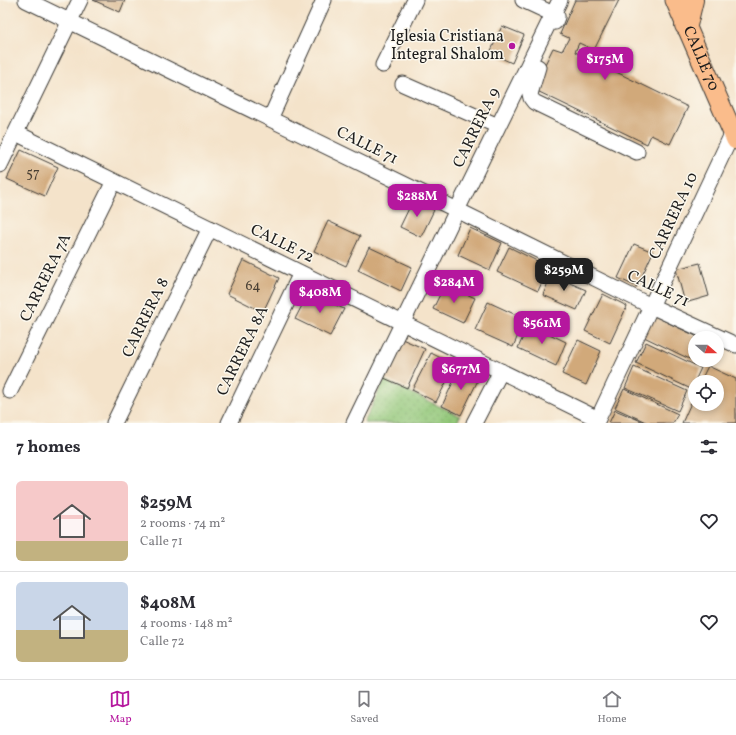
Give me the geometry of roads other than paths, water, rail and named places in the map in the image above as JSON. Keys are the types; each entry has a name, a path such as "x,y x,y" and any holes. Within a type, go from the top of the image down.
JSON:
{"highway":[{"path":"686,25 692,0"}],"main road":[{"name":"CALLE 70","path":"675,0 734,136"}],"street":[{"name":"CALLE 71","path":"26,0 651,306 736,344"},
{"path":"0,165 80,0"},
{"path":"270,119 324,0"},
{"path":"383,65 415,0"},
{"path":"524,0 553,14"},
{"name":"CARRERA 9","path":"354,423 498,126 536,66 553,14 560,0"},
{"path":"536,66 530,94 534,102 637,152"},
{"path":"403,84 498,126"},
{"name":"CALLE 72","path":"16,133 501,371 597,421"},
{"name":"CARRERA 10","path":"597,421 734,136"},
{"name":"CARRERA 7A","path":"10,391 114,181"},
{"name":"CARRERA 8","path":"114,423 210,228"},
{"name":"CARRERA 8A","path":"228,423 301,274"},
{"path":"474,423 501,371"}],"place":[{"name":"Iglesia Cristiana Integral Shalom","path":"512,46"}]}
